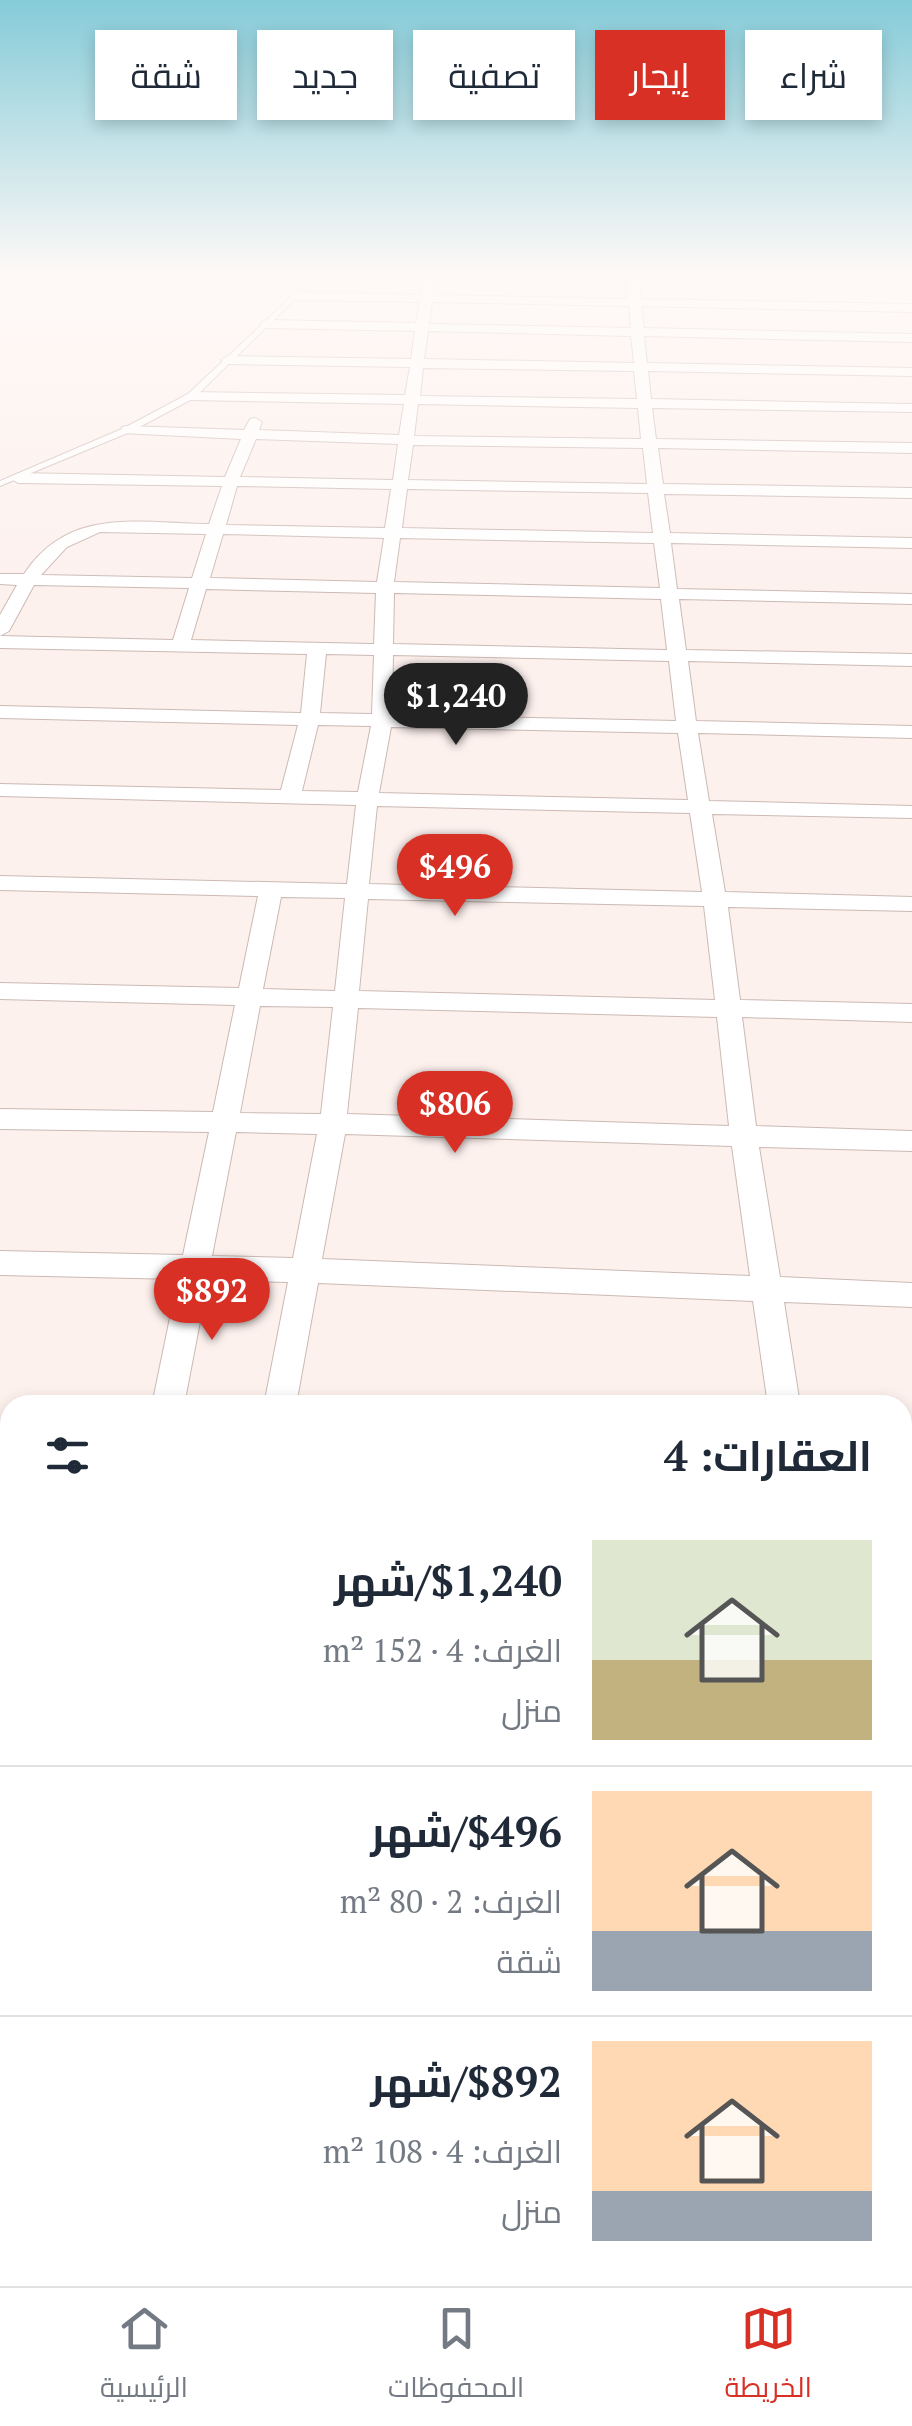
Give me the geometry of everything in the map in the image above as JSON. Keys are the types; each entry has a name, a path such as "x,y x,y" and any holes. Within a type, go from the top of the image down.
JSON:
{"street":[{"path":"282,1395 333,1124 367,798 382,721 385,587 415,381"},
{"path":"642,381 783,1395"},
{"path":"192,396 644,402 884,427 912,448"},
{"path":"180,646 231,481 264,397"},
{"path":"127,430 651,444 884,427 912,408"},
{"path":"130,463 146,432"},
{"path":"18,478 130,463 231,481 912,493"},
{"path":"0,632 26,579 47,553 71,534 98,527 912,543"},
{"path":"0,579 912,599"},
{"path":"0,642 912,660"},
{"path":"290,798 310,718 317,648"},
{"path":"0,712 912,732"},
{"path":"0,790 912,812"},
{"path":"0,883 912,904"},
{"path":"170,1395 228,1122 271,888"},
{"path":"0,991 912,1013"},
{"path":"0,1119 333,1124 912,1141"},
{"path":"0,1262 305,1270 912,1296"}],"lane":[{"path":"0,484 127,430 192,396 207,381"}]}
